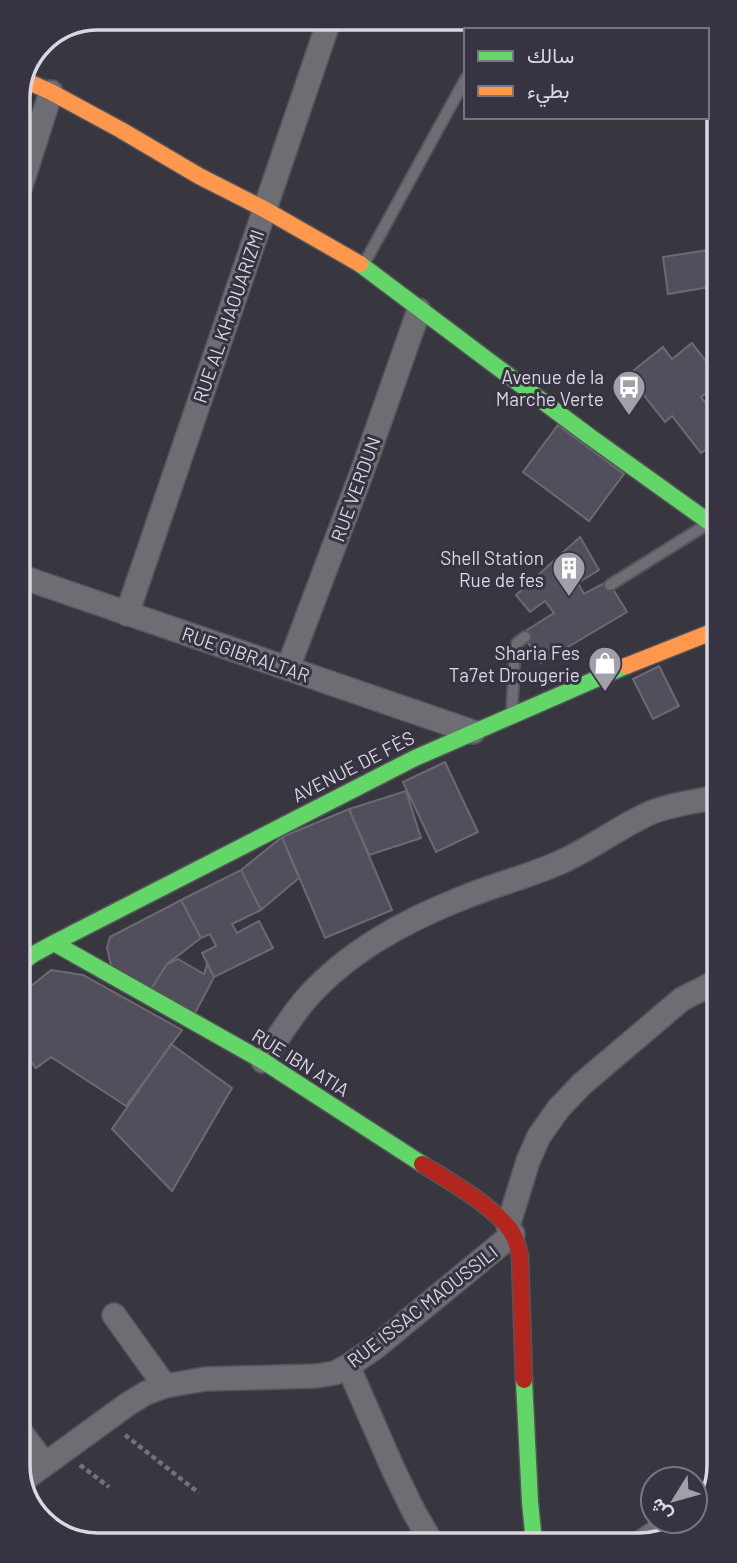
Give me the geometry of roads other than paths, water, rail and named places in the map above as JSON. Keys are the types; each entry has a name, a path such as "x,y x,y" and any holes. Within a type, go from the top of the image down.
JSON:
{"street":[{"name":"RUE AL KHAOUARIZMI","path":"127,614 326,30"},
{"path":"31,83 121,130 363,266 589,436 707,521"},
{"path":"30,158 51,92"},
{"name":"RUE VERDUN","path":"288,668 362,472 419,310"},
{"name":"RUE GIBRALTAR","path":"30,580 473,732"},
{"name":"AVENUE DE FÈS","path":"30,953 415,758 707,634"},
{"path":"263,1061 312,993 342,964 375,941 410,921 455,901 563,861 652,812 707,799"},
{"name":"RUE IBN ATIA","path":"54,943 263,1061 480,1202 511,1230"},
{"name":"RUE ISSAC MAOUSSILI","path":"31,1475 106,1419 146,1393 165,1386 205,1379 316,1376 335,1373 376,1348 511,1230 528,1161 539,1136 559,1108 582,1084 682,999 707,986"},
{"path":"511,1230 520,1255 521,1326 533,1533"},
{"path":"114,1315 165,1386"},
{"path":"348,1366 394,1471 426,1533"},
{"path":"30,1440 54,1458"}],"lane":[{"path":"363,266 464,82"},
{"path":"610,585 707,528"},
{"path":"512,716 515,649 524,637"}],"place":[{"name":"Avenue de la Marche Verte","path":"629,417"},
{"name":"Shell Station Rue de fes","path":"569,598"},
{"name":"Sharia Fes Ta7et Drougerie","path":"605,693"}]}
